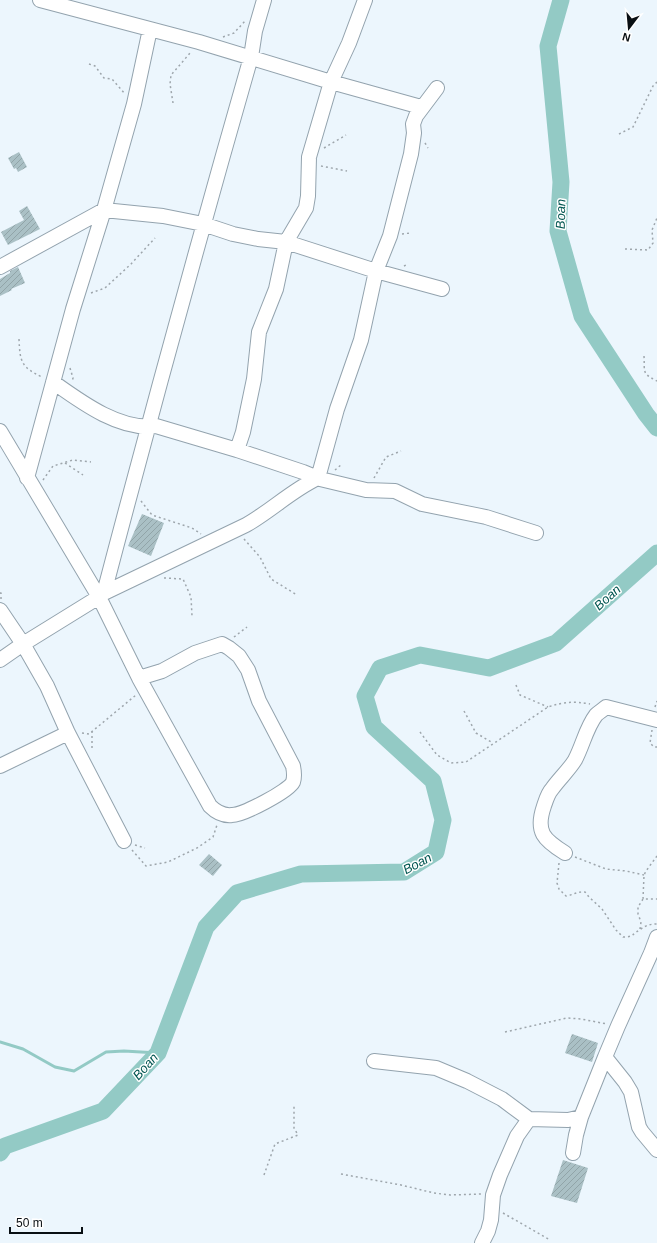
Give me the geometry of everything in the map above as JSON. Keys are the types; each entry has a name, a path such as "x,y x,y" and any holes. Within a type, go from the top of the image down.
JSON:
{"street":[{"path":"40,0 251,57 421,107"},
{"path":"101,595 203,224 251,57 255,31 264,0"},
{"path":"237,450 243,432 254,379 260,332 276,289 286,242 306,208 308,196 309,161 332,82 349,43 365,0"},
{"path":"31,484 53,382 73,309 104,210 134,104 150,29"},
{"path":"318,478 337,409 361,340 376,272 390,236 411,154 414,133 413,124 421,107 437,88"},
{"path":"0,267 104,210 163,216 203,224 233,234 258,239 286,242 376,272 442,289"},
{"path":"53,382 88,407 123,422 147,427 156,426 237,450 318,478 367,490 394,491 422,504 486,517 536,533"},
{"path":"0,431 31,484 101,595 142,683 210,806 221,814 234,816 250,810 286,790 293,782 293,766 259,701 248,670 239,656 229,648 222,644 195,653 142,683"},
{"path":"0,660 101,595 263,516 304,484 318,478"},
{"path":"0,610 23,644 47,686 68,733 124,841"},
{"path":"565,853 546,840 541,828 543,810 550,790 574,761 597,714 606,707 657,720"},
{"path":"0,766 68,733"},
{"path":"573,1153 581,1117 618,1026 654,955 657,937"},
{"path":"605,1057 631,1092 639,1127 657,1150"},
{"path":"374,1061 436,1068 467,1081 502,1099 529,1119 568,1120 581,1117"},
{"path":"482,1243 488,1231 491,1220 493,1195 500,1175 515,1141 529,1119"}],"path":[{"path":"89,64 95,66 104,78 112,79 134,104"},
{"path":"619,134 633,127 653,86 657,82"},
{"path":"309,161 346,135"},
{"path":"309,161 347,171"},
{"path":"624,249 648,250 653,243 652,230 657,218"},
{"path":"87,296 92,292 105,288 131,264 155,238"},
{"path":"19,339 20,358 29,371 53,382"},
{"path":"644,356 645,372 647,376 657,382"},
{"path":"367,490 386,457 401,451"},
{"path":"31,484 46,477 53,466 73,460 90,462"},
{"path":"64,463 83,475"},
{"path":"141,501 152,516 192,528 213,541"},
{"path":"237,530 260,557 271,579 297,595"},
{"path":"161,578 183,580 191,597 192,616"},
{"path":"222,644 235,637 247,627"},
{"path":"68,733 89,734 114,712 142,683"},
{"path":"516,685 520,694 548,707"},
{"path":"420,732 437,754 451,763 466,762 548,707 562,702 583,703 606,707"},
{"path":"464,711 476,733 493,743"},
{"path":"92,731 92,748"},
{"path":"124,841 146,866 168,862 197,848 213,837 221,814"},
{"path":"644,875 606,869 565,853 559,863 557,884 559,889 566,896 580,891 585,892 589,898 602,909 616,930 623,937 630,937 648,925 657,924"},
{"path":"640,929 642,922 638,914 638,907 643,900 644,875 657,856"},
{"path":"643,900 657,899"},
{"path":"505,1032 567,1018 618,1026"},
{"path":"264,1175 275,1144 298,1135 294,1128 294,1104"},
{"path":"341,1174 401,1185 434,1193 450,1195 493,1195"},
{"path":"503,1213 550,1240"}],"building":[{"path":"19,152 27,167 18,172 16,168 14,169 8,158"},
{"path":"27,206 40,229 8,245 1,232 24,220 19,211"},
{"path":"18,267 25,283 0,296 0,279"},
{"path":"142,514 164,523 151,556 128,546"},
{"path":"209,854 222,865 213,876 199,865"},
{"path":"572,1034 598,1043 592,1062 565,1053"},
{"path":"563,1160 588,1168 577,1203 551,1196"}],"waterway":[{"name":"Boan","path":"561,0 548,46 561,182 558,231 582,316 646,414 657,428"},
{"name":"Boan","path":"0,1153 5,1146 103,1111 158,1053 206,927 237,893 301,874 404,872 436,852 443,820 433,781 374,727 365,696 380,668 420,655 489,668 556,643 657,553"},
{"path":"0,1042 23,1049 55,1067 74,1071 106,1052 124,1051 158,1053"}]}
